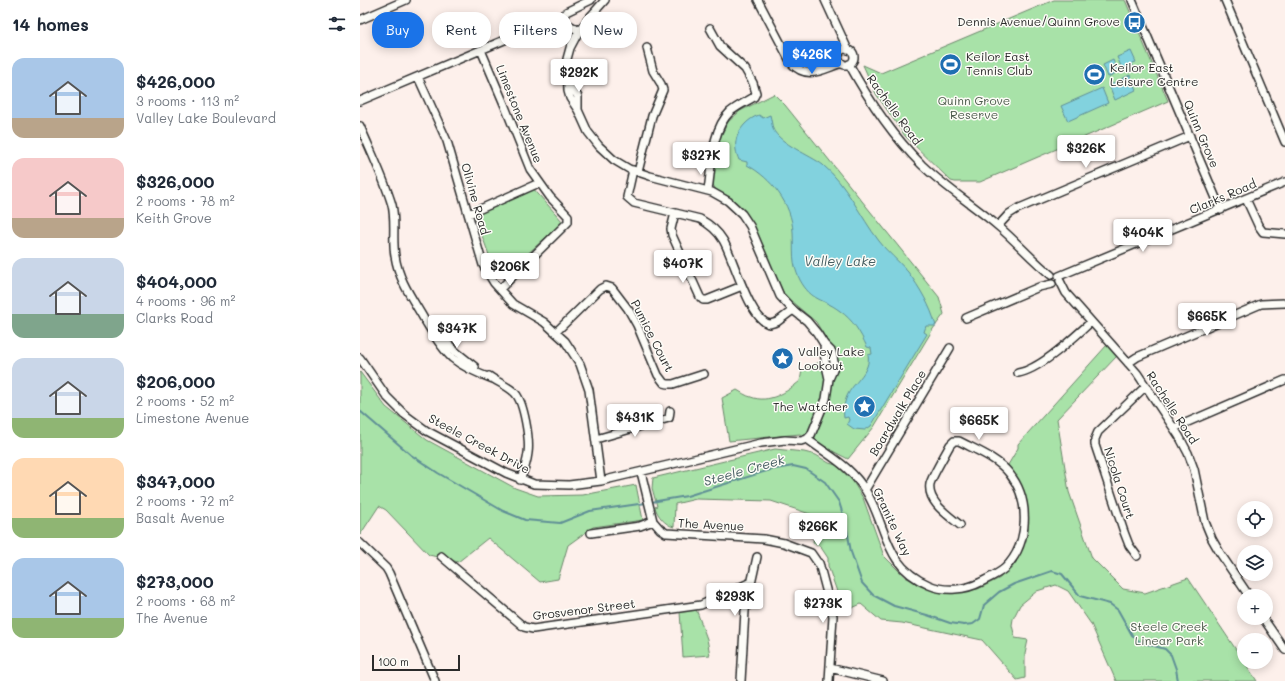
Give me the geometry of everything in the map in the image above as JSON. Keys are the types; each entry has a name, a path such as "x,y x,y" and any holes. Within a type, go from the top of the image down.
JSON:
{"street":[{"path":"360,20 406,0"},
{"path":"566,12 591,0"},
{"path":"594,12 605,0"},
{"path":"758,0 791,63 797,69 806,73 817,65 839,54 843,50 848,50"},
{"path":"812,69 845,64 853,61 854,56 852,52 848,50 825,0"},
{"name":"Quinn Grove","path":"1132,0 1221,210"},
{"path":"1225,0 1285,142"},
{"path":"572,27 580,31 570,48 567,59 569,95 588,132 599,146 614,160 635,171 708,190 728,201 742,214 750,226 780,296 793,310 807,321 824,344 832,352 834,360 833,370 829,379 826,399 811,435 807,439"},
{"path":"708,190 716,134 730,112 754,97 756,93 753,83 745,69 720,46 710,28"},
{"path":"839,31 839,60 845,64"},
{"path":"360,101 499,42"},
{"path":"647,48 653,71 663,90 652,116 627,198 634,203 700,219 710,224 717,232 728,250 742,286 754,310 767,324 776,322 793,310"},
{"name":"Limestone Avenue","path":"481,50 526,161 539,183 568,216 568,222 500,290"},
{"name":"Rachelle Road","path":"845,64 891,128 922,165 968,204 998,226 1055,280 1128,363 1146,386 1174,428 1188,453 1194,469 1205,522 1220,553 1244,589"},
{"name":"Olivine Road","path":"418,77 447,141 483,265 494,283 513,304 544,322 565,341 573,352 585,376 589,390 601,481"},
{"path":"360,126 392,204 394,224 394,255 400,277 405,288 423,317 455,351 465,360 515,393 521,401 524,410 528,450 526,463 520,480"},
{"path":"998,226 1016,209 1190,136"},
{"name":"Clarks Road","path":"966,318 1285,182"},
{"path":"468,214 539,183"},
{"path":"1246,199 1258,225 1263,232 1285,234"},
{"path":"675,213 671,229 672,235 700,297 707,300 742,286"},
{"name":"Pumice Court","path":"556,332 600,289 609,286 615,290 628,309 637,325 658,375 664,383 674,384 704,374"},
{"path":"1128,363 1137,357 1261,304 1285,304"},
{"path":"1018,373 1032,369 1091,322"},
{"name":"Boardwalk Place","path":"865,490 950,348"},
{"name":"Steele Creek Drive","path":"360,358 387,397 404,414 427,431 520,480 534,484 569,485 601,481 761,443 785,440 801,441 807,439"},
{"path":"1174,428 1285,380"},
{"name":"Nicola Court","path":"1137,556 1129,546 1095,445 1095,439 1098,432 1146,386"},
{"path":"596,439 669,418 670,411"},
{"name":"Granite Way","path":"807,439 842,463 855,476 865,490 875,509 889,548 899,564 911,576 930,586 947,589 960,589 974,586 993,576 1005,568 1021,541 1024,524 1024,505 1019,489 1011,475 1000,464 959,441 954,441 950,445 930,483 931,492 941,509 960,525"},
{"path":"592,533 640,526 653,521 641,472"},
{"name":"The Avenue","path":"653,521 666,533 764,538 798,548 810,549 816,554 819,559 833,616 829,681"},
{"path":"360,543 386,568 435,681"},
{"name":"Grosvenor Street","path":"441,556 524,627 533,629 701,605 751,582"},
{"path":"741,681 745,611 756,557"},
{"path":"1269,625 1285,650"},
{"path":"830,668 883,681"}],"green space":[{"name":"Quinn Grove Reserve","path":"1054,0 1125,0 1168,101 980,182 951,181 905,136 876,94 863,65 881,73"},
{"path":"774,94 785,105 939,297 944,314 933,329 874,427 848,459 800,434 729,441 722,398 737,390 747,396 758,399 777,396 784,393 800,381 802,370 836,355 816,322 785,296 750,221 736,205 716,190 712,183 720,138 728,122 740,111"},
{"path":"531,186 563,222 505,274 499,275 492,263 473,211"},
{"name":"Steele Creek Linear Park","path":"1107,345 1117,356 1057,419 1069,492 1092,558 1123,589 1145,593 1188,578 1237,651 1237,669 1249,669 1257,681 1116,681 1091,624 1068,591 1056,585 1037,591 1020,605 1013,619 1012,625 1015,638 1028,640 1025,654 1025,678 1017,680 982,640 902,623 881,621 861,604 841,613 841,603 828,566 828,558 820,546 813,543 816,516 771,501 696,499 675,504 674,527 665,522 656,510 655,507 657,506 652,488 653,478 775,449 804,452 816,455 829,463 836,465 852,480 863,498 884,556 905,577 927,588 951,592 978,589 1000,578 1021,553 1028,532 1027,508 1020,483 1008,465 1018,448 1018,444"},
{"path":"360,372 386,407 427,440 515,488 538,496 583,495 636,485 643,520 593,527 568,545 558,579 540,582 488,538 458,562 429,555 386,510 379,506 360,535"},
{"path":"696,609 707,639 710,655 683,657 680,612"}],"water":[{"path":"1131,51 1136,62 1132,63 1133,67 1123,71 1117,57"},
{"path":"1113,60 1118,72 1108,77 1103,65"},
{"path":"1130,75 1136,90 1115,100 1109,85"},
{"path":"1102,88 1108,103 1068,121 1061,106"},
{"name":"Valley Lake","path":"759,115 763,118 770,115 773,129 782,140 817,161 832,173 846,191 879,241 912,278 925,298 934,319 936,326 926,326 924,332 927,334 871,426 865,430 854,429 847,424 849,420 848,417 844,418 844,409 848,394 865,371 868,355 872,354 871,348 867,347 862,336 849,318 834,307 813,296 804,287 795,268 792,222 784,202 779,193 764,177 747,165 747,162 739,160 737,155 736,141 739,132 748,121"}],"waterway":[{"name":"Steele Creek","path":"360,411 411,455 438,473 503,511 525,520 560,523 590,511 646,503"},
{"name":"Steele Creek","path":"651,502 687,496 770,470 793,466 806,469 825,482 839,502 846,524 851,552 862,583 873,595 894,606 950,623 964,625 973,624 980,619 984,605 999,592 1014,584 1052,571 1062,574 1080,596 1110,604 1118,610 1132,635 1140,642 1165,649 1171,655 1178,681"}],"place":[{"name":"Dennis Avenue/Quinn Grove","path":"1135,22"},
{"name":"Keilor East Tennis Club","path":"950,64"},
{"name":"Keilor East Leisure Centre","path":"1095,75"},
{"name":"Valley Lake Lookout","path":"782,359"},
{"name":"The Watcher","path":"864,407"}]}
